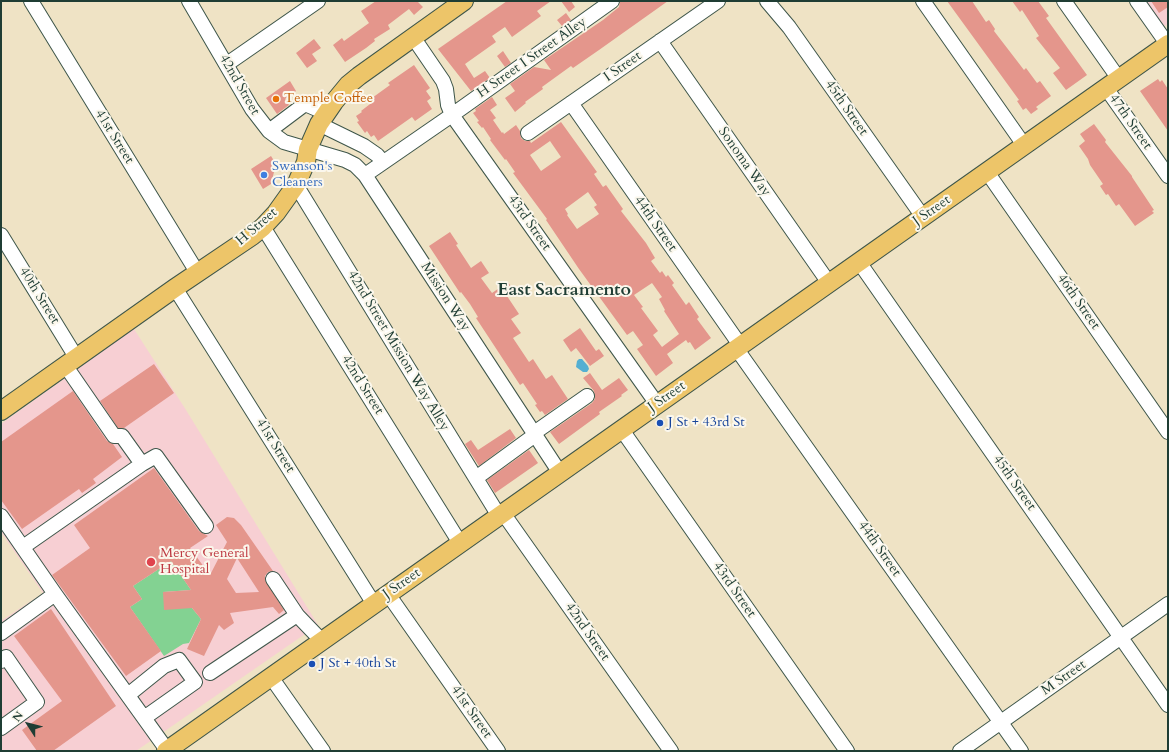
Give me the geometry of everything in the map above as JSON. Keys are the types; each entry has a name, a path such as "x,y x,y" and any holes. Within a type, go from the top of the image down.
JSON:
{"main road":[{"name":"H Street","path":"2,408 263,227 276,213 296,185 306,162 308,149 323,118 348,86 359,76 464,1"},
{"name":"J Street","path":"166,751 1168,44"}],"street":[{"name":"41st Street","path":"31,1 197,272"},
{"name":"42nd Street","path":"189,1 252,109 268,131 284,142 308,149"},
{"path":"227,64 318,1"},
{"name":"H Street I Street Alley","path":"365,175 612,1"},
{"name":"I Street","path":"528,133 718,1"},
{"name":"45th Street","path":"767,1 789,27 923,217"},
{"path":"923,1 1024,145"},
{"name":"47th Street","path":"1064,1 1168,176"},
{"path":"1137,1 1168,44"},
{"name":"43rd Street","path":"413,37 443,81 452,115 657,404"},
{"name":"Sonoma Way","path":"660,41 829,284"},
{"name":"44th Street","path":"571,103 738,347 1021,751"},
{"path":"268,131 305,104 377,155 383,162"},
{"name":"Mission Way","path":"308,149 345,160 355,165 365,175 560,473"},
{"name":"46th Street","path":"987,172 1168,432"},
{"name":"42nd Street Mission Way Alley","path":"296,185 476,478 501,515"},
{"name":"42nd Street","path":"263,227 460,543"},
{"name":"40th Street","path":"1,235 70,361 114,436 122,436 142,464"},
{"name":"45th Street","path":"859,262 1168,705"},
{"name":"41st Street","path":"175,288 381,599 498,751"},
{"path":"476,478 587,396"},
{"name":"43rd Street","path":"622,430 847,751"},
{"path":"23,547 142,464 156,456 206,526"},
{"name":"42nd Street","path":"501,515 671,751"},
{"path":"2,519 128,695 166,751"},
{"path":"273,579 297,615 322,641"},
{"path":"1,632 55,594"},
{"name":"M Street","path":"960,751 1168,604"},
{"path":"210,673 297,615"},
{"path":"1,661 6,658 37,702 1,728"},
{"path":"128,695 164,666 179,660 195,682 144,718"},
{"path":"271,677 323,751"}],"shaded area":[{"path":"1145,1 1168,1 1168,24 1163,27"},
{"name":"Mercy General Hospital","path":"134,329 186,410 318,625 136,751 1,751 1,621 43,593 1,532 1,424"}],"green space":[{"path":"171,561 191,590 163,592 192,608 201,619 189,643 183,644 164,656 130,607 142,599 133,586"}],"water":[{"path":"579,359 582,359 588,366 589,369 587,372 583,372 576,367"}],"building":[{"path":"376,1 419,1 418,2 423,7 414,15 409,9 388,25 390,29 374,39 375,41 345,62 333,45 342,38 344,41 369,23 361,11"},
{"path":"507,1 551,1 537,11 541,16 512,37 505,27 492,36 496,42 465,64 474,78 485,71 490,78 471,91 438,49"},
{"path":"561,1 571,1 575,7 569,12"},
{"path":"620,1 668,1 573,68 571,66 542,87 543,89 525,102 526,103 515,112 505,98 515,91 510,84 534,67 551,70 544,60 603,20 619,7"},
{"path":"947,1 972,1 986,22 989,20 995,29 994,31 1024,70 1026,68 1037,83 1040,81 1051,96 1036,107 1038,109 1031,114 1026,108 1023,110 1017,101 1019,100"},
{"path":"1012,1 1038,1 1049,16 1046,18 1087,75 1066,90 1053,73 1060,68 1036,38 1039,36 1022,10 1020,12"},
{"path":"1151,1 1168,1 1168,7 1159,13"},
{"path":"566,13 571,20 562,26 557,20"},
{"path":"314,39 321,48 312,54 317,61 307,68 296,53"},
{"path":"503,51 511,63 505,67 497,56"},
{"path":"414,65 430,88 426,91 431,98 427,101 432,109 415,121 412,117 378,141 374,135 371,137 367,131 365,133 357,122 359,121 356,116 374,101 372,98 390,85 388,83"},
{"path":"1158,79 1160,82 1162,80 1168,89 1168,131 1140,91"},
{"name":"Temple Coffee","path":"290,81 296,91 285,99 289,105 277,114 266,98"},
{"path":"492,97 497,105 490,110 496,118 493,120 502,133 503,132 504,134 516,125 520,131 521,138 525,141 530,141 531,143 561,122 597,172 594,174 603,187 606,185 623,209 621,211 646,243 655,258 651,261 660,273 662,271 666,277 668,275 674,283 672,285 686,305 689,302 699,317 697,319 711,338 695,350 690,342 688,343 686,340 667,354 673,363 656,376 637,349 643,345 633,331 627,335 579,269 546,220 547,219 513,173 515,172 506,159 505,160 490,140 491,139 483,127 482,128 477,122 479,121 473,113 476,111 475,109","holes":["550,141 561,157 541,171 530,155","588,192 597,205 594,207 599,214 577,229 567,215 568,214 565,209","652,283 662,297 659,299 665,310 664,311 679,334 662,347 653,335 658,331 641,308 643,307 634,295"]},
{"path":"1094,124 1106,140 1105,142 1132,176 1154,210 1152,211 1154,213 1135,226 1119,204 1116,206 1108,194 1106,195 1100,186 1103,184 1079,146 1085,141 1080,134"},
{"name":"Swanson's Cleaners","path":"271,156 276,164 271,184 263,189 251,169"},
{"path":"450,232 458,244 456,245 471,268 481,261 489,273 481,278 492,293 508,282 514,291 507,296 519,314 511,319 521,333 513,338 529,362 533,359 546,379 552,375 568,399 545,415 542,411 540,412 535,405 537,404 523,383 520,385 476,318 478,317 470,304 461,292 460,293 429,246"},
{"path":"580,328 596,351 599,349 604,356 590,366 576,348 571,352 563,340"},
{"path":"154,364 174,393 124,428 118,428 100,401"},
{"path":"590,373 602,390 619,378 628,390 599,412 600,414 559,444 550,432 592,403 595,399 594,391 583,378"},
{"path":"73,391 107,441 113,444 122,457 93,479 96,483 82,493 79,489 22,529 1,500 1,442"},
{"path":"510,429 516,438 479,466 465,444 471,440 478,450"},
{"path":"529,450 538,463 495,493 487,480"},
{"path":"154,468 199,531 208,536 190,548 210,575 227,542 216,525 227,517 234,518 241,525 273,571 268,572 265,576 265,580 284,610 279,614 273,607 230,613 234,623 224,630 219,625 204,656 187,649 201,619 192,608 164,610 163,592 191,590 171,561 133,586 142,599 130,607 161,651 126,676 52,575 90,548 74,525","holes":["237,558 259,592 236,593 227,579"]},
{"path":"51,609 116,706 53,751 37,751 22,730 62,701 14,636"}],"place":[{"name":"Temple Coffee","path":"276,99"},
{"name":"Swanson's Cleaners","path":"264,175"},
{"name":"J St + 43rd St","path":"660,423"},
{"name":"Mercy General Hospital","path":"151,562"},
{"name":"J St + 40th St","path":"312,664"}],"district":[{"name":"East Sacramento","path":"564,291"}]}
